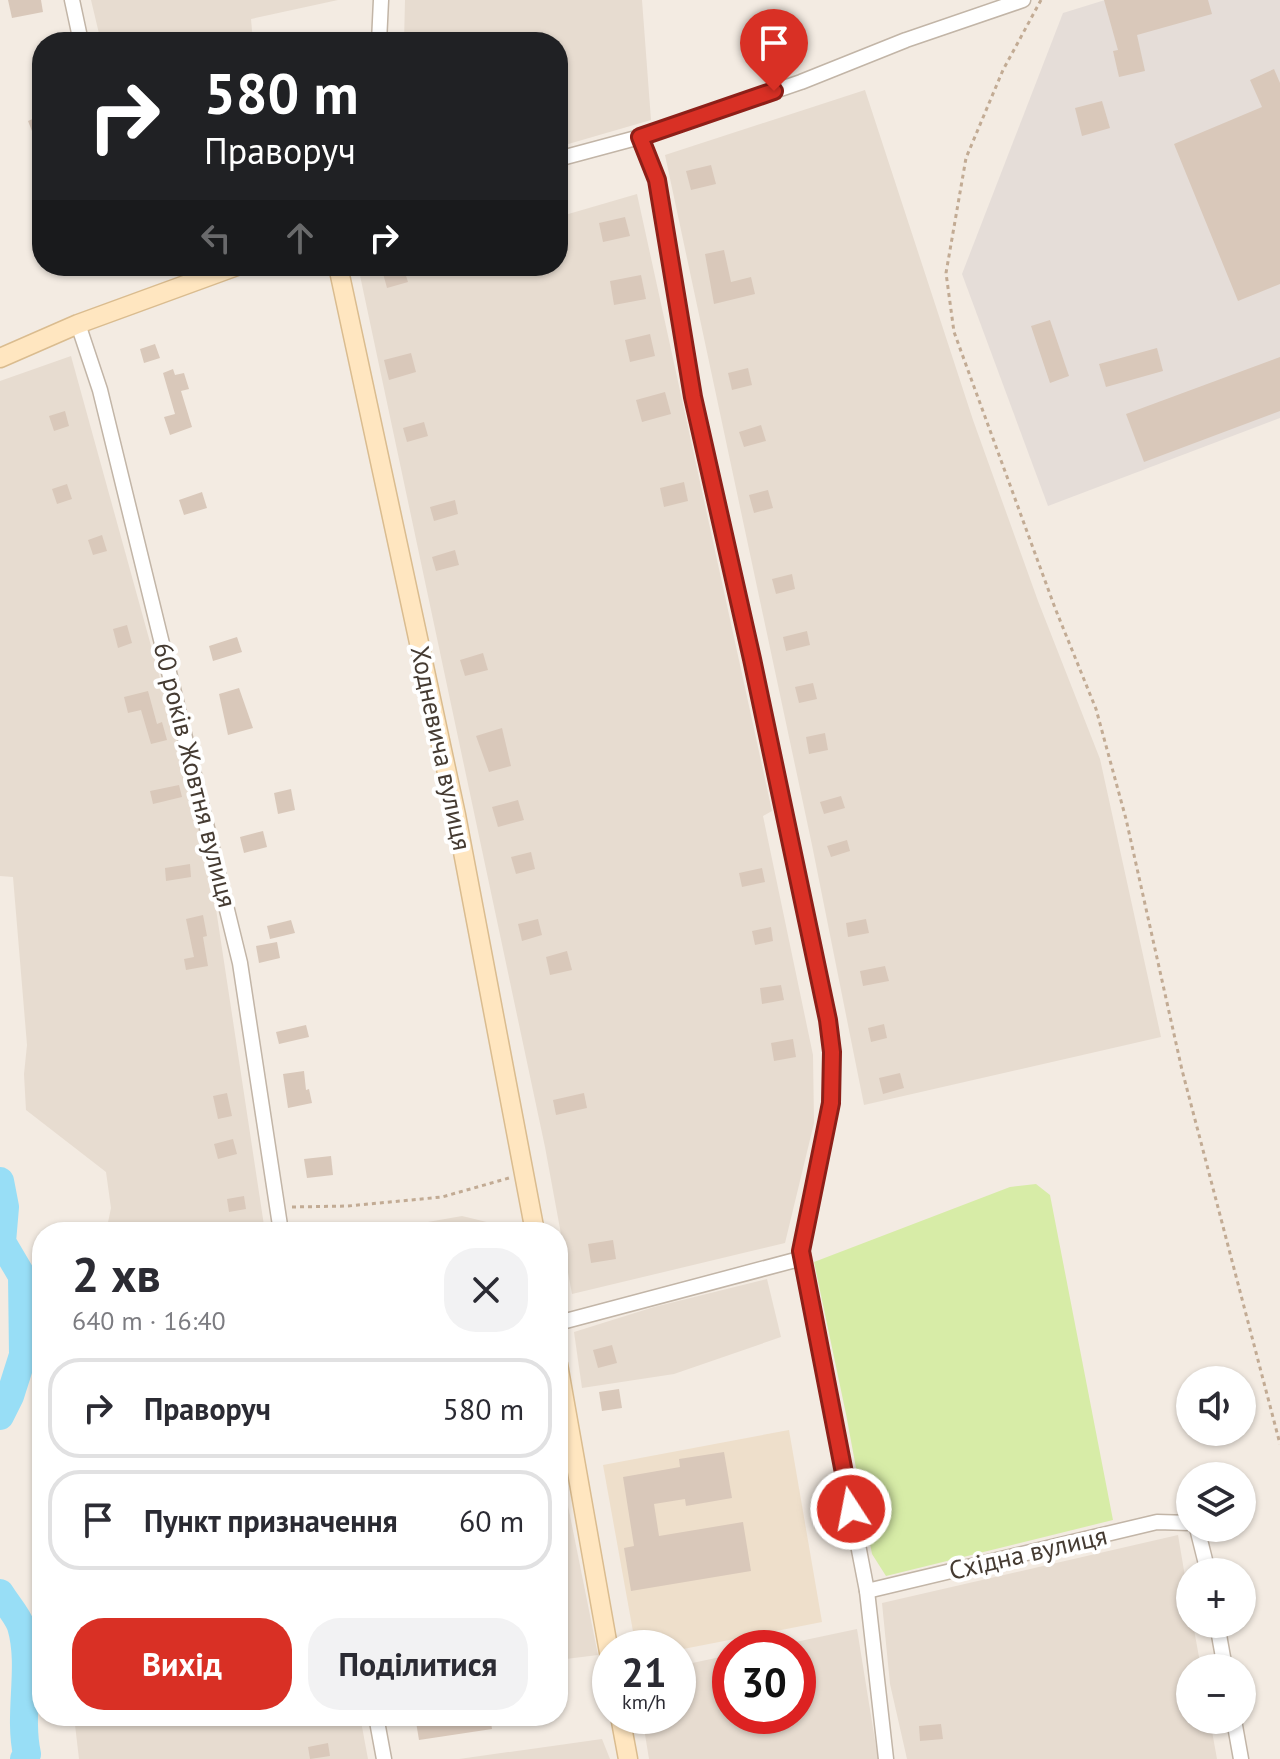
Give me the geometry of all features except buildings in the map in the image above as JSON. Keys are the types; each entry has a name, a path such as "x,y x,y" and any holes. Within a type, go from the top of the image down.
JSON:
{"main road":[{"path":"0,358 78,324 210,276"},
{"name":"Ходневича вулиця","path":"340,276 456,815 533,1222"},
{"path":"568,1421 605,1630"},
{"path":"623,1734 628,1759"}],"street":[{"path":"72,0 79,32"},
{"path":"379,32 381,0"},
{"path":"568,156 640,137 801,82 906,40 1023,0"},
{"path":"640,137 657,180 693,397 736,583 828,1020 832,1052 831,1103 801,1251 867,1591 886,1759"},
{"name":"60 років Жовтня вулиця","path":"78,324 100,390 240,963 279,1222"},
{"path":"568,1320 803,1258"},
{"name":"Східна вулиця","path":"867,1591 1157,1522 1176,1523"},
{"path":"378,1726 384,1759"},
{"path":"1237,1734 1241,1759"}],"path":[{"path":"1041,0 1003,70 966,158 946,273 954,332 1055,608 1096,709 1126,819 1182,1070 1280,1444"},
{"path":"276,1207 348,1206 442,1197 524,1174"}],"shaded area":[{"path":"91,0 338,0 251,19 252,32 99,32"},
{"path":"405,0 642,0 651,120 568,144 568,32 404,32"},
{"path":"1105,0 1280,0 1280,418 1048,506 962,274 1063,13"},
{"path":"865,90 973,420 1038,601 1100,759 1161,1037 864,1105 812,845 665,155"},
{"path":"637,194 772,811 763,816 813,1055 814,1123 785,1243 572,1294 568,1272 568,1222 559,1222 360,276 568,276 568,214"},
{"path":"71,356 182,758 211,876 263,1222 108,1222 111,1208 106,1172 26,1110 24,1074 27,1045 13,877 0,876 0,381"},
{"path":"462,1216 487,1222 428,1222"},
{"path":"767,1279 781,1337 674,1374 582,1388 574,1332 654,1307"},
{"path":"789,1430 822,1622 781,1630 712,1630 712,1643 696,1646 696,1630 633,1630 603,1465"},
{"path":"568,1506 593,1630 592,1656 568,1659"},
{"path":"1176,1535 1182,1558 1176,1558 1176,1638 1196,1638 1198,1654 1176,1654 1176,1734 1213,1734 1217,1759 907,1759 890,1684 882,1603"},
{"path":"857,1629 878,1759 649,1759 645,1734 696,1734 696,1662 712,1659 712,1734 816,1734 816,1638"},
{"path":"75,1726 362,1726 368,1759 79,1759"},
{"path":"602,1739 610,1759 459,1759"}],"green space":[{"path":"1036,1184 1050,1195 1113,1520 886,1576 872,1554 814,1262 1010,1187"}],"waterway":[{"path":"0,1181 5,1207 2,1242 22,1276 23,1355 0,1416"},
{"path":"0,1593 21,1626 24,1642 27,1754 24,1759"}],"route":[{"path":"774,91 640,137 657,180 693,397 828,1020 832,1052 831,1103 801,1251 851,1509"}]}
